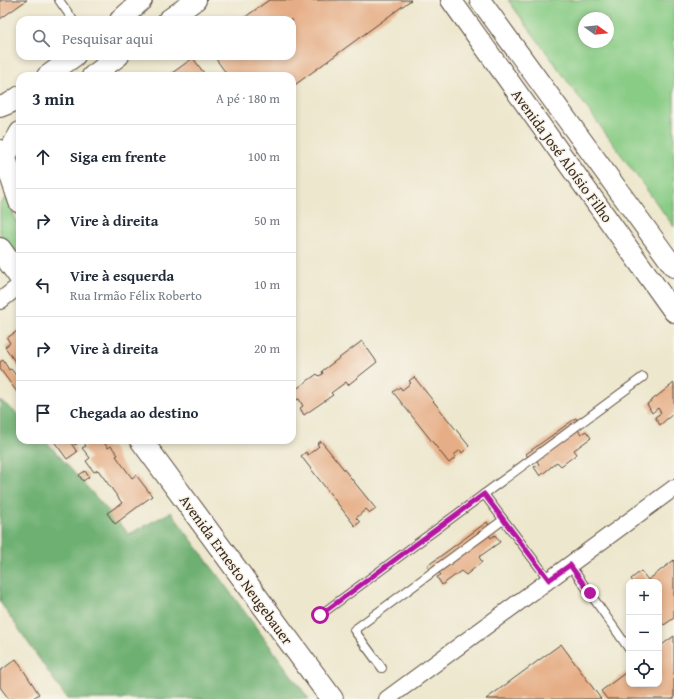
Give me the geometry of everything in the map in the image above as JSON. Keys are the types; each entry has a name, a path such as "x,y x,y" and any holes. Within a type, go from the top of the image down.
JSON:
{"main road":[{"path":"2,162 16,193"},
{"path":"0,249 16,271"},
{"name":"Avenida Ernesto Neugebauer","path":"144,444 332,699"}],"street":[{"path":"124,16 142,0"},
{"path":"174,16 196,0"},
{"name":"Avenida José Aloísio Filho","path":"451,0 674,312"},
{"name":"Avenida José Aloísio Filho","path":"480,0 674,267"},
{"path":"53,72 69,60"},
{"path":"97,72 114,60"},
{"path":"0,107 16,99"},
{"path":"2,162 16,139"},
{"path":"0,301 16,288"},
{"path":"388,699 674,488"}],"lane":[{"path":"59,0 70,16"},
{"path":"320,615 643,377"},
{"path":"484,494 549,580"},
{"path":"382,668 354,630 503,520"},
{"path":"570,565 626,645"}],"green space":[{"path":"508,0 674,0 674,227"},
{"path":"7,197 16,221 16,257 0,236 0,203"},
{"path":"0,400 16,413 16,444 49,444 129,534 171,512 309,699 67,699 0,602"}],"building":[{"path":"0,0 27,0 0,19"},
{"path":"269,0 411,0 296,84 296,72 225,72 217,60 296,60 296,16 247,16"},
{"path":"190,60 194,60 203,72 174,72"},
{"path":"16,332 16,363 5,347 10,343 7,338"},
{"path":"362,341 377,362 348,385 346,382 331,393 333,395 304,415 300,408 303,406 299,399 296,400 296,389 317,374 319,376 323,374 322,371"},
{"path":"3,360 9,370 11,369 16,375 16,391 0,369 0,362"},
{"path":"414,377 469,446 462,453 460,450 454,455 456,457 449,463 393,392 400,387 402,390 411,383 409,381"},
{"path":"674,383 674,413 660,425 655,417 661,413 658,408 652,413 647,404"},
{"path":"576,418 582,427 578,430 581,434 586,431 591,438 574,450 577,454 561,466 557,462 540,476 534,467 539,465 537,460 531,463 526,454"},
{"path":"321,441 376,509 370,513 366,509 356,518 360,522 355,526 301,456 306,452 308,455 319,446 317,444"},
{"path":"56,444 72,444 77,452 67,459"},
{"path":"85,444 105,444 108,448 111,446 118,455 116,456 132,478 136,475 152,496 115,524 107,513 122,503 98,470 94,472 86,461 90,458 82,448 86,446"},
{"path":"85,471 89,477 83,481 79,475"},
{"path":"487,522 492,531 488,534 491,538 495,535 500,542 479,557 482,562 466,575 461,571 442,585 437,577 441,575 438,571 433,575 427,566"},
{"path":"674,560 674,618 664,625 662,622 662,579 649,579"},
{"path":"641,571 647,579 631,579"},
{"path":"674,636 674,699 607,699 601,691 626,672 626,687 662,687 662,645"},
{"path":"561,644 601,699 486,699"},
{"path":"16,659 39,694 32,699 9,699 0,687 0,671"}],"route":[{"path":"320,615 484,494 549,580 570,565 590,593"}]}
